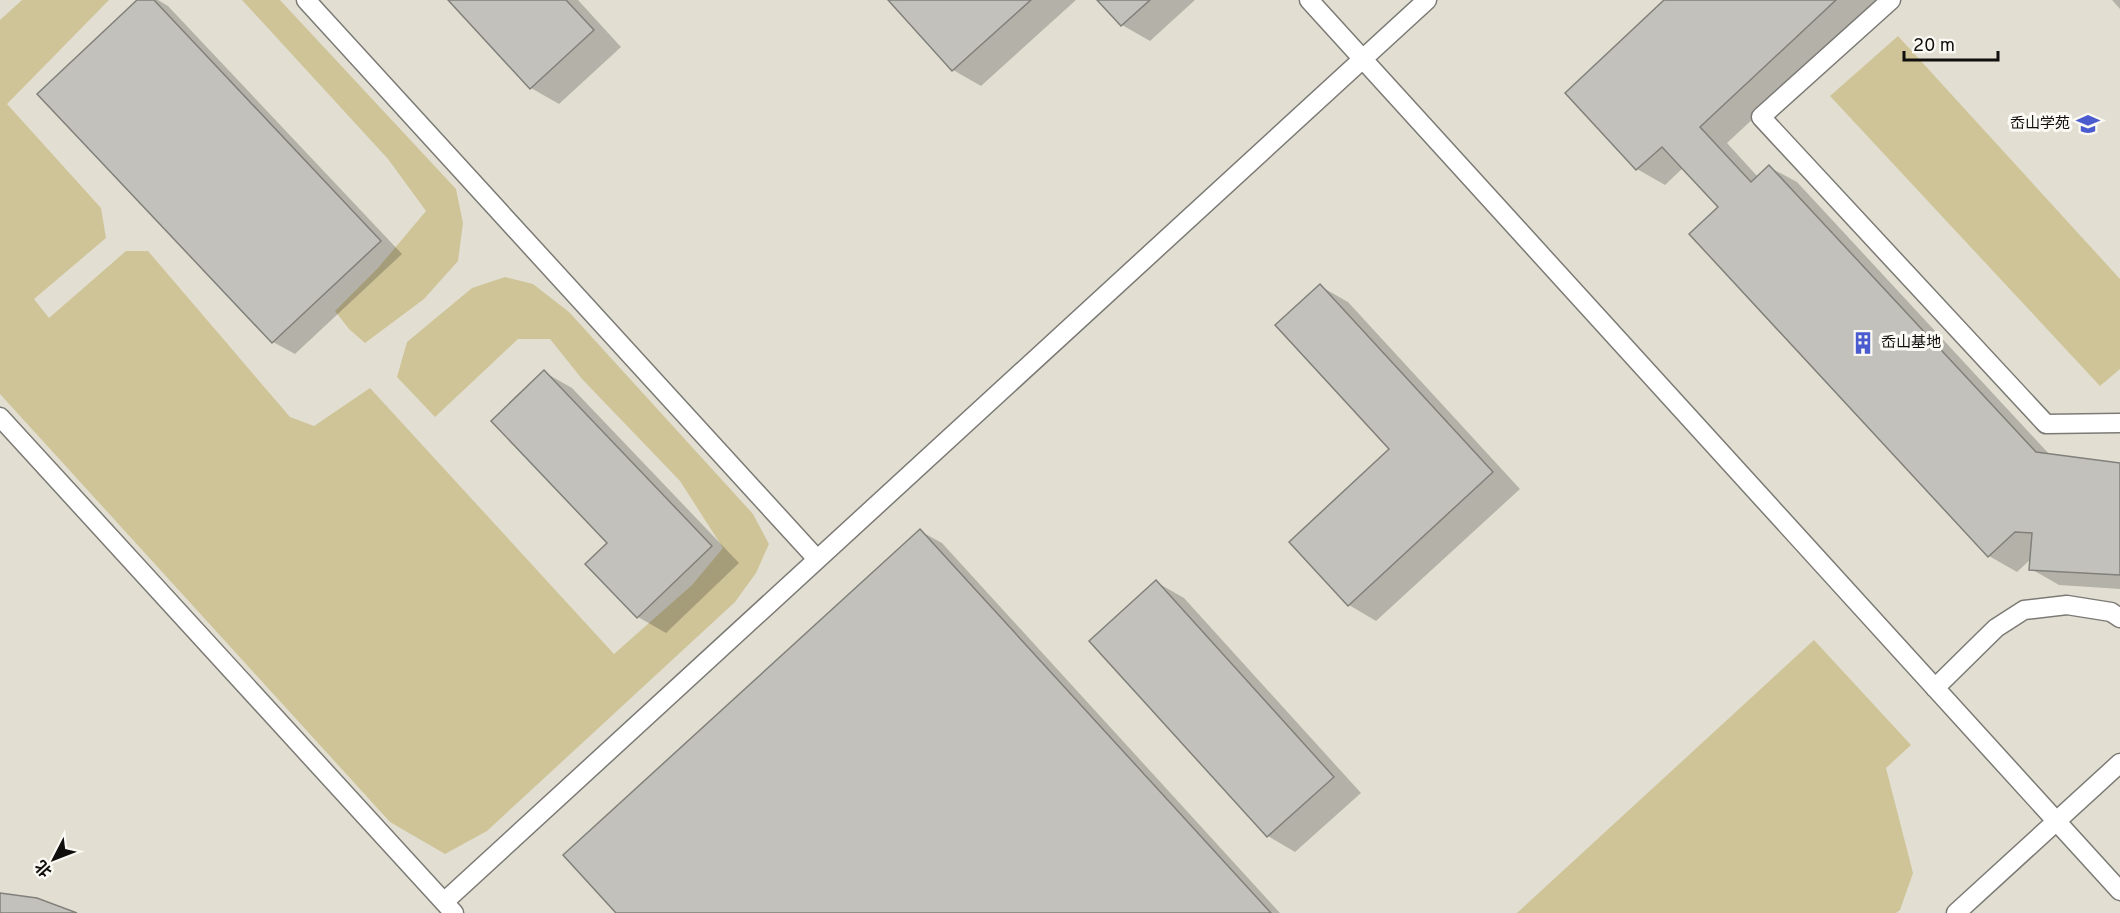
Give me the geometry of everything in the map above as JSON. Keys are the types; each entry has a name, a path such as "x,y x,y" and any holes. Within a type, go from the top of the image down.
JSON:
{"lane":[{"path":"306,0 817,559"},
{"path":"1309,0 2120,891"},
{"path":"0,417 449,908 817,559 1427,0"},
{"path":"1892,0 1761,117 2046,424 2120,423"},
{"path":"1935,688 1996,628 2024,610 2067,605 2111,612 2120,618"},
{"path":"1956,913 2120,763"}],"shaded area":[{"path":"0,0 2120,0 2120,913 0,913"},
{"path":"22,0 109,0 7,104 101,208 106,238 34,299 49,318 126,251 148,251 290,417 314,426 370,388 614,654 692,585 723,548 680,481 582,379 550,339 518,339 435,417 397,377 407,342 472,288 505,277 533,284 569,312 753,514 769,544 756,573 735,602 487,831 445,854 390,822 0,394 0,20"},
{"path":"242,0 280,0 456,189 463,223 458,261 424,299 365,343 349,329 335,311 378,268 426,211 388,159"},
{"path":"1898,36 2120,279 2120,369 2100,386 1830,96"},
{"path":"1814,640 1911,745 1886,768 1913,873 1900,910 1896,913 1517,913"}],"building":[{"path":"137,0 154,0 381,241 272,343 37,94"},
{"path":"448,0 566,0 594,30 530,89"},
{"path":"888,0 1031,0 952,71"},
{"path":"1097,0 1150,0 1121,26"},
{"name":"岙山基地","path":"1664,0 1836,0 1700,127 1751,182 1769,165 2036,452 2120,463 2120,575 2029,570 2032,533 2015,532 1988,557 1689,234 1718,207 1662,147 1636,170 1565,93"},
{"path":"1320,284 1493,472 1348,606 1289,542 1389,449 1275,325"},
{"path":"544,370 712,546 637,618 585,564 607,543 491,421"},
{"path":"920,529 1271,913 616,913 563,855"},
{"path":"1156,580 1334,777 1267,837 1089,641"},
{"path":"0,893 37,898 77,913 0,913"}],"place":[{"name":"岙山学苑","path":"2088,124"},
{"name":"岙山基地","path":"1863,343"}]}
